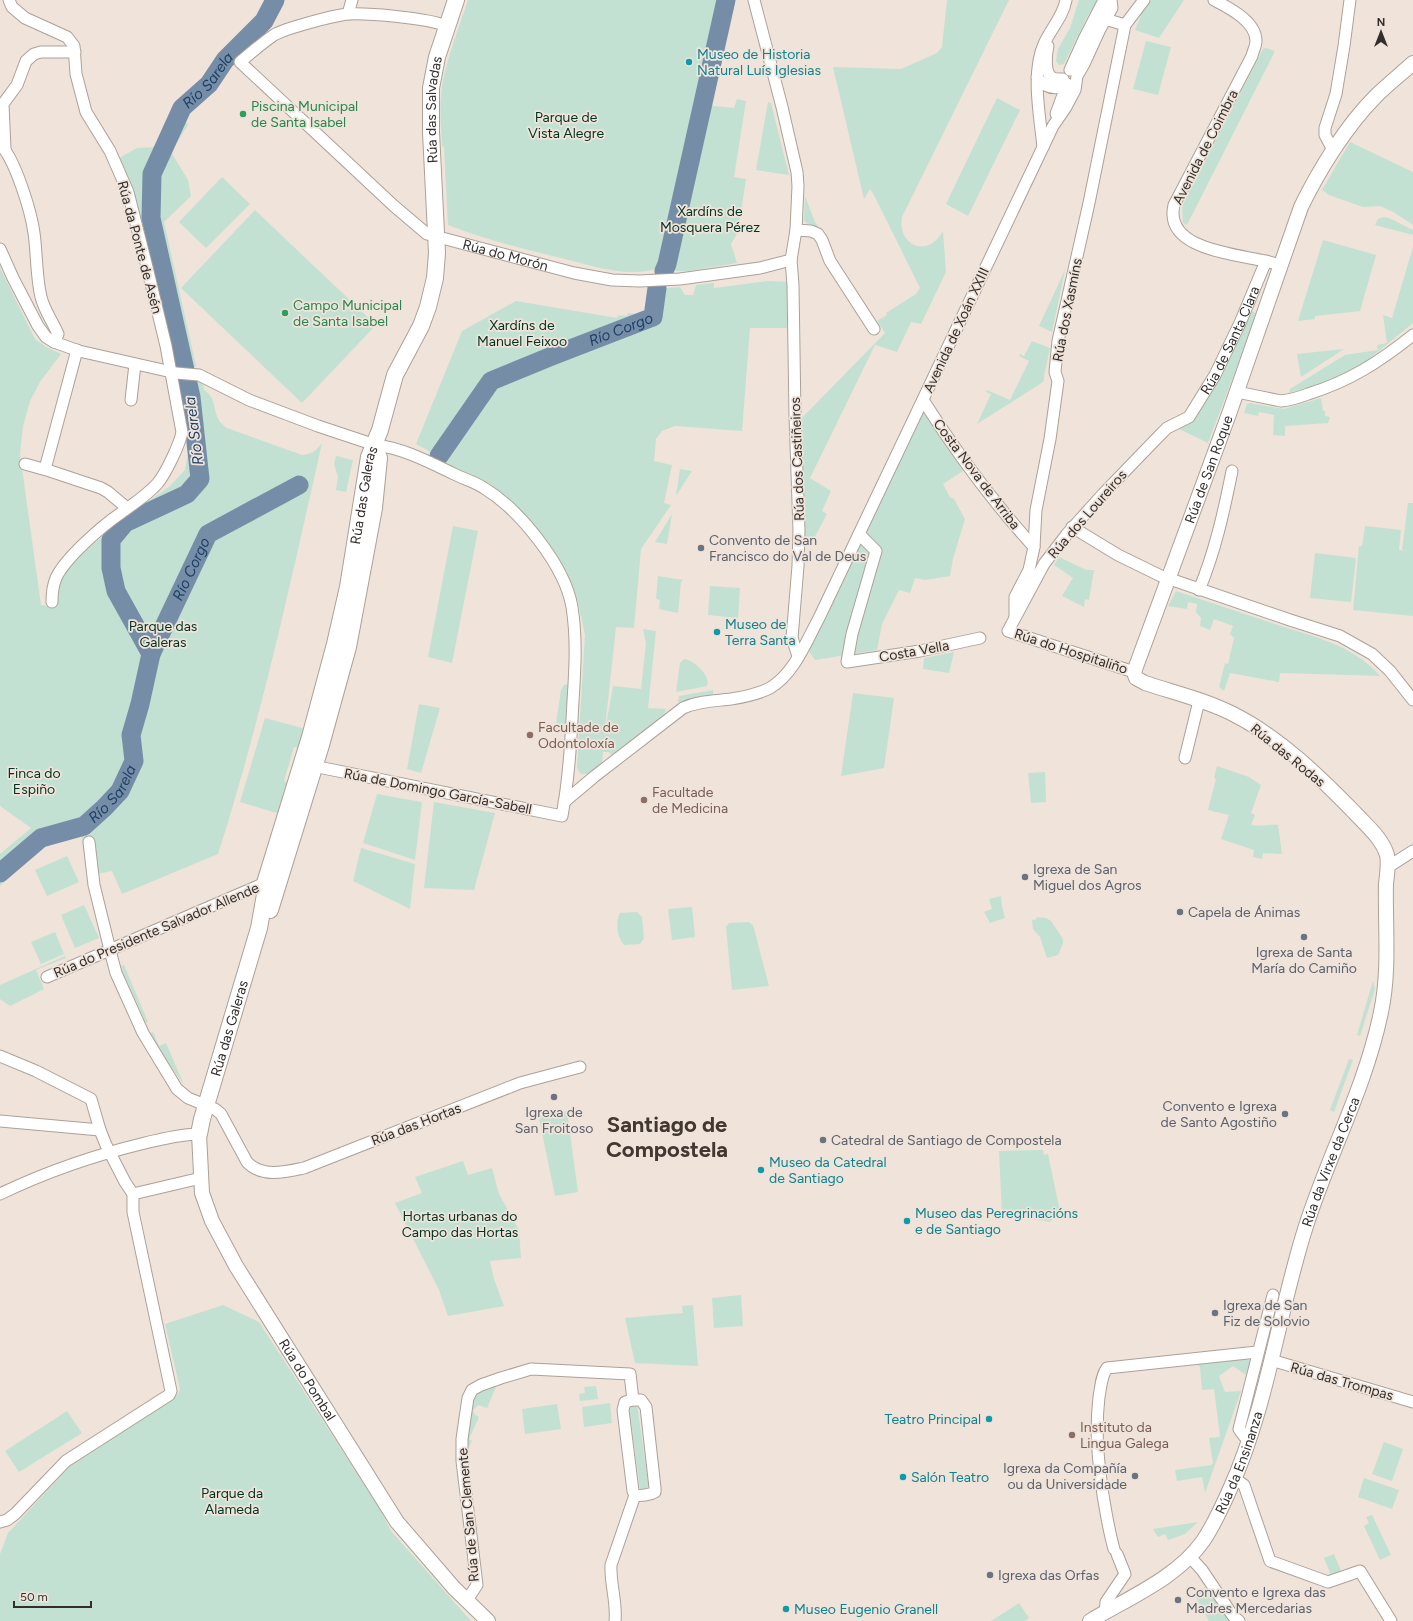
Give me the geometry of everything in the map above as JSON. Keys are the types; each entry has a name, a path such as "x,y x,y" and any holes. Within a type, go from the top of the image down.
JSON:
{"main road":[{"name":"Rúa das Salvadas","path":"436,229 431,132 431,99 434,68 456,0"},
{"path":"375,445 395,375 421,326 428,307 437,253 436,229"},
{"name":"Rúa das Galeras","path":"264,918 263,886 326,683 348,587 369,457 375,445"},
{"name":"Rúa das Galeras","path":"199,1134 210,1107 264,918 274,900 344,661 374,508 379,458 375,445"}],"street":[{"path":"9,0 12,7 24,18 70,39 74,46 75,52 41,52 34,54 26,61 18,85 4,104 2,147 17,174 34,232 37,275 41,300 58,334 54,342"},
{"path":"352,0 348,14 385,16 435,22 447,26"},
{"name":"Rúa dos Castiñeiros","path":"754,0 782,107 797,172 798,186 796,230 791,260 793,285 795,416 799,530 798,566 792,638 798,656"},
{"path":"1043,148 1037,77 1040,56 1044,44 1060,18 1066,0"},
{"name":"Avenida de Xoán XXIII","path":"565,797 660,727 683,708 691,704 748,696 770,688 785,676 819,618 1053,126 1072,96 1075,88 1070,79 1076,55 1103,2 1106,0"},
{"name":"Avenida de Xoán XXIII","path":"1070,79 1084,64 1112,8 1110,0"},
{"path":"1105,20 1125,25 1144,0"},
{"name":"Avenida de Coimbra","path":"1214,0 1233,5 1254,30 1256,44 1252,56 1174,205 1173,215 1177,229 1188,240 1207,248 1266,261 1281,266"},
{"path":"1333,150 1325,135 1325,128 1336,94 1350,0"},
{"name":"Rúa do Morón","path":"348,14 288,29 274,35 240,62 394,206 427,234 436,229 574,273 612,280 640,281 680,279 760,268 791,260"},
{"name":"Avenida de Xoán XXIII","path":"1076,55 1082,50 1098,23 1105,20"},
{"name":"Rúa dos Xasmíns","path":"1014,617 1015,597 1029,570 1034,547 1036,510 1050,439 1058,381 1055,372 1058,340 1092,189 1125,25"},
{"path":"1052,31 1047,49 1047,70 1051,76 1070,79"},
{"name":"Rúa da Ponte de Asén","path":"52,602 54,585 58,574 79,550 112,519 158,483 180,441 182,432 173,372 128,192 110,151 86,112 76,74 75,52"},
{"path":"1281,266 1301,208 1312,185 1333,150 1375,97 1413,63"},
{"path":"1037,77 1042,84 1050,87 1061,88 1070,79"},
{"path":"796,230 811,231 818,234 822,240 830,261 874,329"},
{"path":"0,249 38,326 46,337 54,342 77,350 135,364 173,372 199,375 256,402 375,445 389,446 484,488 521,519 553,561 564,581 572,606 576,640 569,774 565,797"},
{"name":"Rúa de Santa Clara","path":"1189,417 1214,374 1240,323 1266,261"},
{"name":"Rúa de San Roque","path":"1134,672 1237,392 1281,266"},
{"path":"1237,392 1287,401 1340,383 1365,370 1413,335"},
{"path":"45,469 77,350"},
{"path":"132,400 135,364"},
{"name":"Costa Nova de Arriba","path":"923,400 952,445 1003,514 1034,547"},
{"name":"Rúa dos Loureiros","path":"1008,631 1014,617 1044,564 1072,527 1158,436 1167,428 1189,417"},
{"path":"25,464 45,469 101,488 127,508"},
{"name":"Rúa de San Roque","path":"1199,590 1225,507 1232,471"},
{"path":"1072,527 1118,555 1168,579 1340,636 1357,645 1390,670 1413,700"},
{"name":"Costa Vella","path":"859,534 876,551 852,634 847,662 920,652 980,638"},
{"name":"Rúa do Hospitaliño","path":"1008,631 1134,672"},
{"name":"Rúa das Rodas","path":"1134,672 1136,678 1146,683 1224,710 1246,721 1268,736 1305,766 1341,799 1374,833 1384,849 1388,867 1386,884 1385,963"},
{"path":"1186,756 1199,701"},
{"path":"306,750 307,760 314,766"},
{"name":"Rúa de Domingo García-Sabell","path":"314,766 562,816 565,797"},
{"path":"569,774 575,778 587,780"},
{"path":"89,842 94,885 116,973 143,1033 177,1089 188,1098 210,1107"},
{"path":"1388,867 1413,851"},
{"name":"Rúa do Presidente Salvador Allende","path":"47,977 263,886"},
{"name":"Rúa da Virxe da Cerca","path":"1271,1360 1305,1228 1360,1083 1375,1037 1383,1002 1385,963"},
{"path":"0,1056 36,1071 91,1099 100,1130 124,1182 133,1194 133,1212 171,1391 169,1395 66,1461 15,1514 1,1522"},
{"name":"Rúa das Hortas","path":"210,1107 221,1114 225,1119 247,1162 251,1166 262,1172 286,1172 304,1168 520,1083 580,1067"},
{"path":"0,1121 100,1130"},
{"path":"0,1194 61,1168 110,1152 182,1134 199,1134"},
{"name":"Rúa do Pombal","path":"199,1134 202,1193 212,1221 236,1266 387,1508 405,1533 467,1600"},
{"path":"133,1194 201,1178"},
{"path":"1250,1440 1244,1436 1239,1429 1273,1295"},
{"path":"1097,1618 1125,1574 1115,1552 1106,1516 1096,1439 1098,1406 1102,1379 1107,1368 1258,1352"},
{"name":"Rúa das Trompas","path":"1271,1360 1413,1402"},
{"name":"Rúa da Ensinanza","path":"1097,1618 1174,1572 1190,1557 1211,1528 1235,1479 1250,1440 1271,1360"},
{"name":"Rúa de San Clemente","path":"488,1621 467,1600 476,1585 462,1462 462,1439 468,1398 475,1388 509,1375 531,1369 630,1374 633,1400"},
{"path":"615,1621 616,1613 611,1583 613,1560 635,1495 633,1491 623,1410 625,1402 641,1400 646,1407 656,1488 655,1492 652,1493 639,1496 635,1495"},
{"path":"1235,1479 1244,1485 1270,1561 1328,1582 1360,1571 1392,1621"},
{"path":"1190,1557 1202,1570 1233,1616 1238,1621"}],"green space":[{"name":"Parque de Vista Alegre","path":"468,0 722,0 659,268 634,272 608,270 502,243 448,225 444,148 442,145 440,108 441,93 447,64"},
{"path":"947,0 1009,0 902,217 904,235 909,242 915,245 922,247 930,245 937,240 943,231 946,272 921,324 911,322 897,352 875,345 810,478 831,491 822,511 827,514 811,544 805,542 802,480 802,418 885,333 877,321 887,315 886,313 916,294 920,288 870,189 864,199 833,67 901,69 937,53 942,47"},
{"path":"1079,0 1098,0 1087,17 1064,64 1059,65 1056,61 1058,49 1070,28"},
{"path":"1151,0 1184,0 1159,38 1135,30 1142,13"},
{"path":"1146,41 1171,47 1158,95 1133,89"},
{"path":"1266,48 1275,51 1187,225 1183,223 1182,206 1263,49"},
{"path":"997,98 1020,110 968,216 946,204"},
{"name":"Xardíns de Mosquera Pérez","path":"737,99 746,101 734,177 746,179 738,232 731,244 737,263 689,271 668,271 705,105 734,108"},
{"name":"Xardíns de Mosquera Pérez","path":"768,102 771,103 789,175 756,170"},
{"path":"182,116 188,125 171,152 188,180 191,196 164,222 196,366 189,370 178,369 163,315 143,228 132,190 119,158 137,148 158,147"},
{"path":"1350,142 1413,172 1413,225 1395,213 1380,206 1363,207 1329,195 1322,190"},
{"path":"222,177 250,204 206,248 179,222"},
{"path":"805,196 815,222 820,229 806,223 804,220"},
{"name":"Campo Municipal de Santa Isabel","path":"255,210 376,325 302,403 181,288"},
{"path":"1384,217 1413,230 1413,235 1375,225 1378,219"},
{"path":"1323,240 1376,255 1360,311 1315,316 1315,319 1298,321"},
{"path":"1413,247 1413,323 1364,363 1328,381 1289,393 1290,389 1345,355 1378,350 1377,345 1387,343 1383,315 1392,318"},
{"name":"Parque das Galeras","path":"0,268 35,339 46,347 61,354 40,382 30,401 23,426 20,454 41,605 49,606 60,580 70,566 102,537 105,530 126,513 150,500 170,486 185,470 189,449 181,393 182,382 184,379 194,378 203,384 204,390 212,398 218,418 227,428 302,455 314,452 322,443 262,701 234,804 218,854 122,894 112,871 87,876 81,834 66,834 48,842 39,848 0,886 0,854 31,828 0,806"},
{"path":"1065,270 1052,332 1039,326"},
{"path":"768,281 789,282 787,328 750,328 742,431 675,426 662,431 656,439 654,461 672,465 664,503 671,505 641,549 634,628 616,627 604,737 613,686 641,689 646,644 643,629 656,631 648,708 666,709 664,715 612,756 609,752 603,752 602,764 588,774 581,774 577,768 585,635 578,602 566,571 538,530 488,482 442,464 442,457 492,384 656,318 658,289 680,287 685,295 693,295 696,285 714,283 714,288"},
{"name":"Xardíns de Manuel Feixoo","path":"516,301 617,318 618,315 627,316 628,313 645,315 486,379 436,455 416,444 462,331"},
{"path":"1251,311 1257,314 1208,443 1177,428 1205,399 1237,344"},
{"path":"1032,341 1050,348 1043,382 977,424 991,394 986,392 987,390 1010,400 1029,361 1019,356 1020,354 1024,356"},
{"path":"1344,349 1301,377 1297,354"},
{"path":"1321,398 1325,416 1330,417 1328,423 1285,426 1285,436 1273,435 1274,415 1259,412 1258,416 1244,413 1247,404 1250,403 1284,409"},
{"path":"921,414 928,414 966,469 943,484 950,497 954,499 965,519 953,559 950,576 925,580 915,578 910,593 899,590 882,624 877,650 815,660 809,651 810,646"},
{"path":"336,456 353,460 346,492 336,490 338,477 334,464"},
{"path":"680,469 692,471 676,496"},
{"path":"1408,503 1413,503 1413,616 1353,610 1359,546 1362,546 1365,526 1401,530 1399,550 1409,551 1402,550"},
{"path":"672,514 667,544 655,542"},
{"path":"453,526 478,531 452,663 428,657"},
{"path":"1315,553 1356,558 1351,602 1310,598"},
{"path":"1059,557 1086,570 1094,570 1089,600 1085,599 1084,607 1062,596 1073,578 1054,565"},
{"path":"658,576 683,580 681,582 678,613 659,609 660,600 656,599"},
{"path":"710,586 740,588 738,618 708,615"},
{"path":"1176,591 1330,642 1357,656 1380,676 1280,673 1279,682 1230,673 1224,691 1219,687 1225,663 1228,664 1234,638 1230,634 1233,626 1214,619 1210,630 1200,626 1201,618 1196,612 1197,604 1188,602 1187,609 1168,606"},
{"path":"954,652 949,673 923,669 924,658"},
{"path":"684,659 692,662 701,669 708,682 707,686 676,692 680,663"},
{"path":"569,684 565,733 555,731 561,690 564,685"},
{"path":"713,690 713,696 678,702 679,696"},
{"path":"853,693 894,698 884,768 841,776"},
{"path":"419,704 440,708 421,773 407,769"},
{"path":"265,718 306,729 300,748 294,747 284,781 289,783 280,814 240,802"},
{"path":"1217,766 1249,777 1261,785 1251,813 1255,815 1251,825 1278,825 1282,854 1263,853 1262,859 1253,857 1254,850 1221,839 1229,815 1208,810 1216,779 1214,778"},
{"path":"1045,772 1046,802 1031,803 1028,773"},
{"path":"377,794 422,802 415,860 363,843"},
{"path":"434,802 495,813 474,890 424,888"},
{"path":"361,848 415,864 410,909 353,881"},
{"path":"67,856 79,882 47,896 35,870"},
{"path":"1001,896 1005,918 990,923 984,912 992,909 989,899"},
{"path":"84,905 99,938 75,948 61,915"},
{"path":"692,907 695,937 672,940 668,909"},
{"path":"637,912 642,917 644,938 640,944 624,945 618,934 618,917 620,913"},
{"path":"1036,917 1046,918 1051,921 1063,939 1058,955 1047,958 1040,937 1033,929 1032,920 1037,919"},
{"path":"749,922 753,925 769,986 732,990 726,927 729,923"},
{"path":"55,932 64,954 41,964 31,942"},
{"path":"65,956 66,958 36,970 44,989 10,1006 0,999 0,985"},
{"path":"124,965 148,1022 146,1023 122,970 121,966"},
{"path":"1373,981 1375,989 1360,1036 1357,1035"},
{"path":"153,1032 159,1046 166,1043 184,1085 157,1047 151,1033"},
{"path":"1349,1059 1353,1060 1334,1112 1330,1110"},
{"path":"567,1111 578,1192 555,1196 539,1118"},
{"path":"1043,1150 1044,1155 1048,1154 1059,1207 1062,1208 1050,1222 1002,1214 999,1151"},
{"name":"Hortas urbanas do Campo das Hortas","path":"463,1161 468,1175 492,1168 499,1194 519,1230 521,1258 490,1261 494,1279 504,1306 448,1316 439,1290 395,1203 422,1193 415,1177"},
{"path":"741,1295 743,1326 714,1328 712,1298"},
{"name":"Parque da Alameda","path":"223,1305 259,1322 380,1509 391,1531 471,1621 0,1621 0,1554 8,1533 73,1463 178,1394 180,1389 165,1324"},
{"path":"693,1305 698,1366 635,1363 625,1318 683,1313 682,1306"},
{"path":"1251,1359 1246,1375 1233,1366 1219,1376 1225,1392 1241,1391 1205,1493 1202,1477 1177,1481 1175,1470 1211,1465 1213,1463 1209,1438 1220,1437 1214,1389 1202,1390 1200,1367 1197,1364"},
{"path":"492,1386 496,1387 487,1408 478,1405 473,1410 475,1415 479,1417 469,1439 472,1441 466,1452 467,1432 474,1399 477,1394"},
{"path":"596,1386 598,1399 580,1401 579,1394 585,1393 584,1387"},
{"path":"610,1403 612,1423 584,1427 582,1407"},
{"path":"557,1404 561,1429 525,1434 522,1409"},
{"path":"637,1404 649,1488 640,1489 629,1406"},
{"path":"67,1411 82,1433 19,1472 5,1451"},
{"path":"1384,1442 1403,1449 1392,1481 1372,1474"},
{"path":"1364,1478 1399,1490 1392,1509 1358,1497"},
{"path":"1372,1515 1391,1555 1380,1560 1364,1526 1369,1523 1366,1517"},
{"path":"1198,1522 1185,1534 1168,1540 1165,1534 1158,1537 1153,1529"},
{"path":"1334,1554 1341,1571 1331,1575 1324,1558"},
{"path":"1208,1586 1232,1621 1209,1621 1194,1594"},
{"path":"1019,1603 1029,1618 1025,1621 991,1621"}],"waterway":[{"name":"Río Sarela","path":"0,873 41,838 84,826 120,791 134,761 131,735 140,704 151,654 116,591 111,568 111,540 125,523 187,494 200,479 191,397 151,218 152,174 182,108 209,84 225,60 264,21 275,0"},
{"name":"Río Corgo","path":"664,271 667,264 726,0"},
{"name":"Río Corgo","path":"439,456 491,381 653,317 657,288"},
{"name":"Río Corgo","path":"151,654 208,534 299,485"}],"place":[{"name":"Museo de Historia Natural Luís Iglesias","path":"689,62"},
{"name":"Piscina Municipal de Santa Isabel","path":"243,114"},
{"name":"Campo Municipal de Santa Isabel","path":"285,313"},
{"name":"Convento de San Francisco do Val de Deus","path":"701,548"},
{"name":"Museo de Terra Santa","path":"717,632"},
{"name":"Facultade de Odontoloxía","path":"530,735"},
{"name":"Facultade de Medicina","path":"644,800"},
{"name":"Igrexa de San Miguel dos Agros","path":"1025,877"},
{"name":"Capela de Ánimas","path":"1180,912"},
{"name":"Igrexa de Santa María do Camiño","path":"1304,937"},
{"name":"Igrexa de San Froitoso","path":"554,1097"},
{"name":"Convento e Igrexa de Santo Agostiño","path":"1285,1114"},
{"name":"Catedral de Santiago de Compostela","path":"823,1140"},
{"name":"Museo da Catedral de Santiago","path":"761,1170"},
{"name":"Museo das Peregrinacións e de Santiago","path":"907,1221"},
{"name":"Igrexa de San Fiz de Solovio","path":"1215,1313"},
{"name":"Teatro Principal","path":"989,1419"},
{"name":"Instituto da Lingua Galega","path":"1072,1435"},
{"name":"Igrexa da Compañía ou da Universidade","path":"1135,1476"},
{"name":"Salón Teatro","path":"903,1477"},
{"name":"Igrexa das Orfas","path":"990,1575"},
{"name":"Convento e Igrexa das Madres Mercedarias","path":"1178,1600"},
{"name":"Museo Eugenio Granell","path":"786,1609"}],"district":[{"name":"Santiago de Compostela","path":"667,1136"}],"park label":[{"name":"Finca do Espiño","path":"34,782"}]}
